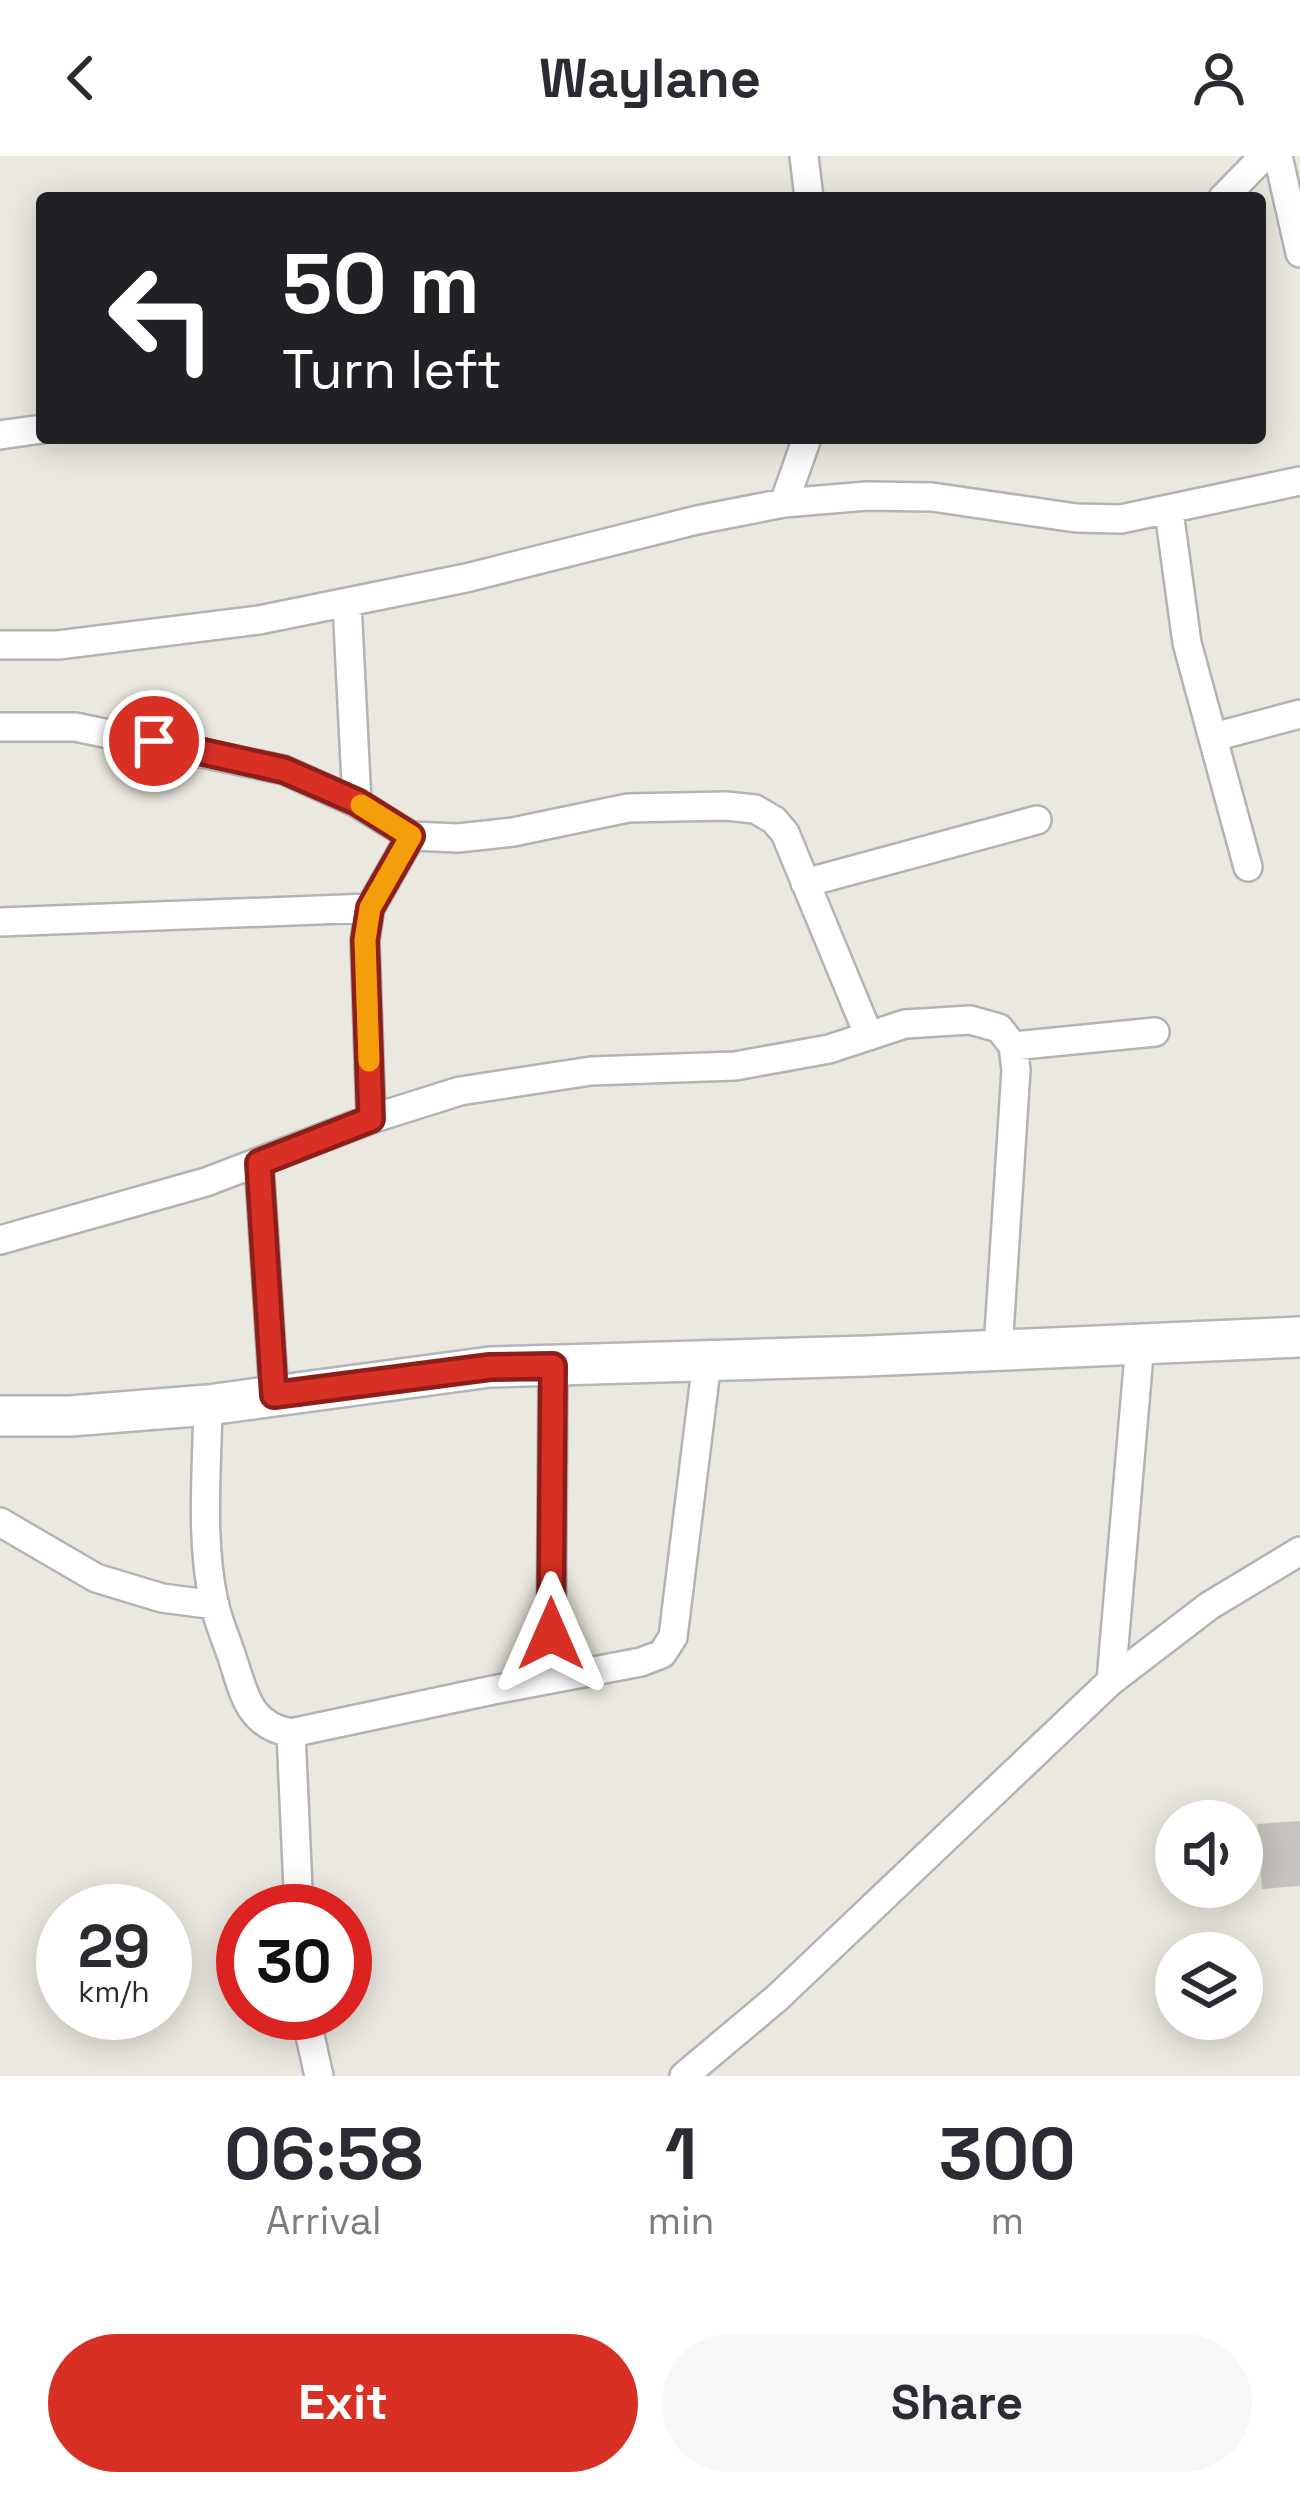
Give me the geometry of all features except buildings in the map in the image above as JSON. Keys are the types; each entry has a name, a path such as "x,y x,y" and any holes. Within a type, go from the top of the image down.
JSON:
{"street":[{"path":"804,156 807,192"},
{"path":"1229,192 1264,156"},
{"path":"1278,156 1300,253"},
{"path":"0,435 36,430"},
{"path":"784,502 805,444"},
{"path":"0,645 80,643 259,620 466,578 784,502 932,497 1076,518 1121,519 1300,481"},
{"path":"1169,511 1186,643 1248,867"},
{"path":"347,603 357,802"},
{"path":"1214,737 1300,714"},
{"path":"0,728 75,727 284,770 357,802 411,836 458,838 513,832 628,808 754,809 775,820 785,833 869,1036"},
{"path":"806,884 1037,820"},
{"path":"371,1119 365,940 370,908 411,836"},
{"path":"0,922 370,908"},
{"path":"0,1240 206,1182 371,1119 460,1091 591,1070 735,1066 787,1058 905,1024 970,1020 999,1028 1013,1046 1016,1070 998,1349"},
{"path":"1013,1046 1155,1032"},
{"path":"259,1163 274,1395"},
{"path":"0,1416 70,1416 208,1405 490,1367 1300,1337"},
{"path":"1111,1681 1140,1343"},
{"path":"208,1405 206,1544 215,1605 247,1702 261,1722 291,1733 662,1654 673,1637 707,1361"},
{"path":"551,1678 553,1366"},
{"path":"0,1522 96,1577 162,1598 215,1605"},
{"path":"684,2076 777,1998 1111,1681 1209,1606 1300,1551"},
{"path":"291,1733 298,1884"},
{"path":"311,2040 320,2076"}],"slow traffic":[{"path":"361,805 411,836 370,908 365,940 369,1061"}],"route":[{"path":"154,741 284,770 357,802 411,836 370,908 365,940 371,1119 259,1163 274,1395 490,1367 553,1366 551,1634"}]}
